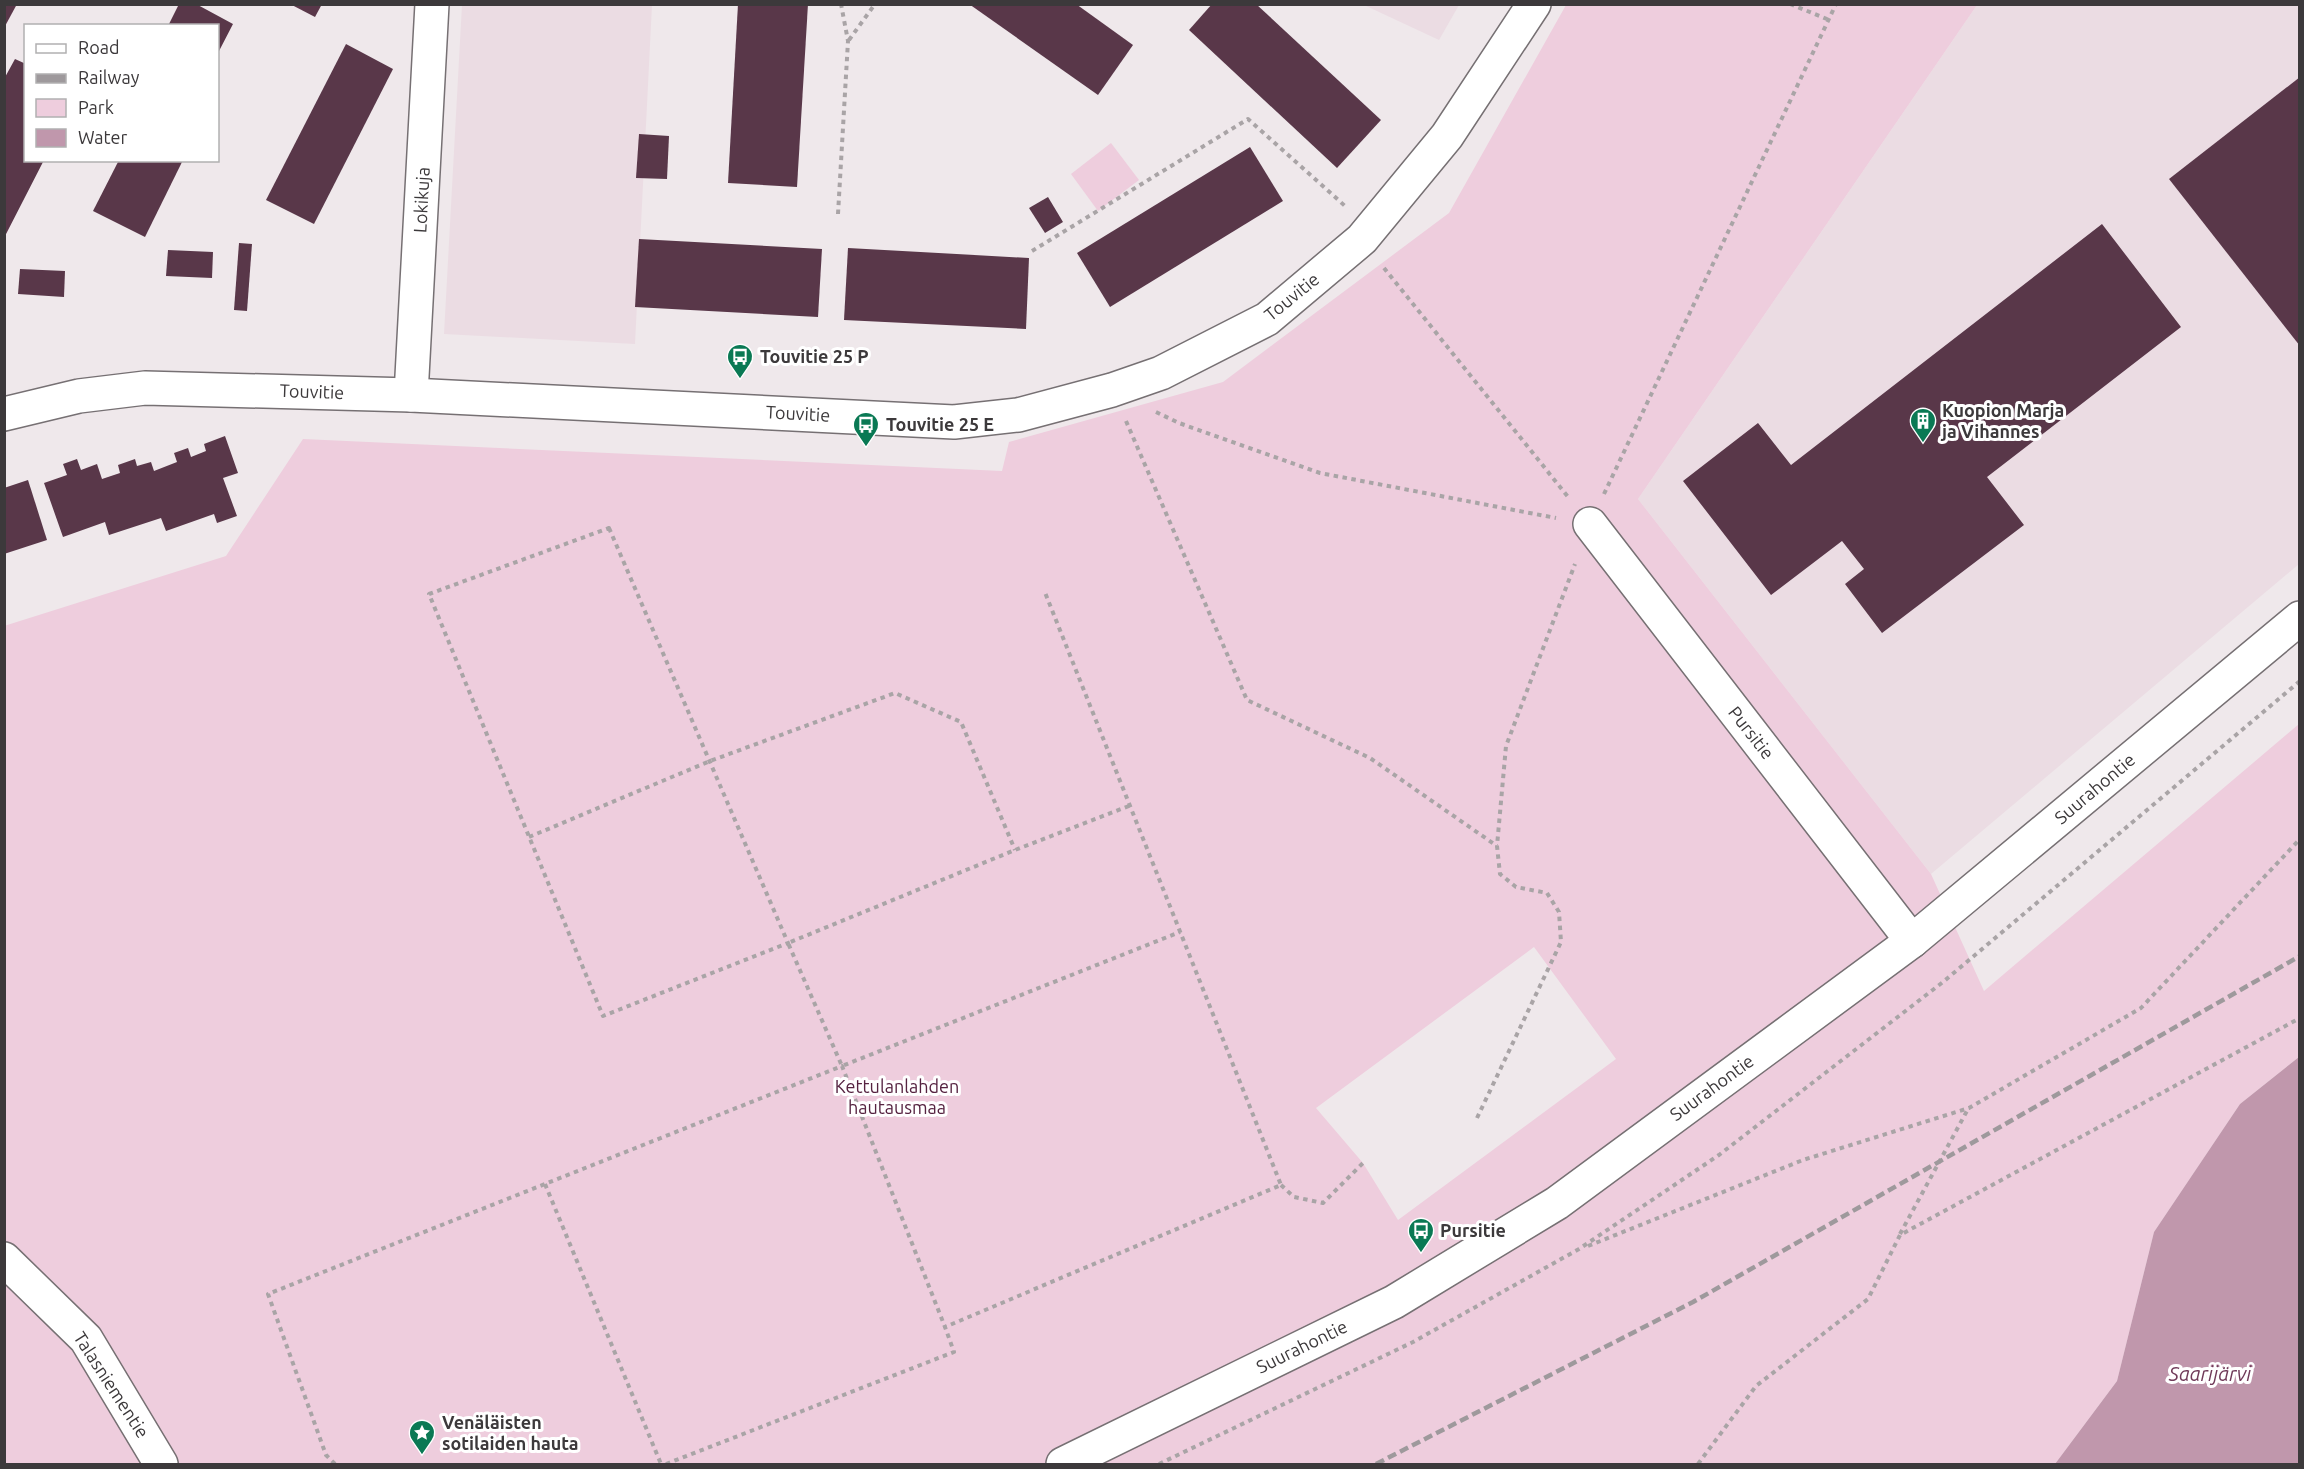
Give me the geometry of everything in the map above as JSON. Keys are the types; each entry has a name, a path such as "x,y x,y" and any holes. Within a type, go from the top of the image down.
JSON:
{"street":[{"name":"Lokikuja","path":"411,395 432,4"},
{"name":"Touvitie","path":"4,414 79,396 145,388 411,395 954,422 1018,414 1112,390 1161,373 1267,319 1447,136 1534,4"},
{"name":"Pursitie","path":"1590,524 1912,941"},
{"name":"Suurahontie","path":"1063,1464 1394,1302 1557,1203 1912,941 2300,618"},
{"name":"Talasniementie","path":"4,1259 86,1339 161,1464"}],"path":[{"path":"838,214 848,41 841,4"},
{"path":"848,41 875,4"},
{"path":"1790,4 1827,19"},
{"path":"1032,251 1248,119 1357,226 1590,524"},
{"path":"1112,390 1179,423 1320,473 1590,524"},
{"path":"1112,390 1247,700 1370,759 1497,846"},
{"path":"545,1184 663,1464 954,1352 842,1066 788,943 609,528 429,594 603,1016 788,943 1015,850 1129,806"},
{"path":"1044,590 1281,1185 1294,1197 1323,1203 1363,1163"},
{"path":"529,837 710,761 895,693 961,722 1015,850"},
{"path":"1579,1250 1803,1160 1969,1108 2141,1008 2300,839"},
{"path":"335,1464 326,1455 268,1294 1180,932"},
{"path":"1900,1235 2300,1018"},
{"path":"1698,1464 1756,1386 1868,1299 1969,1108"},
{"path":"945,1327 1281,1185"}],"shaded area":[{"path":"462,5 652,5 635,344 444,334"},
{"path":"1364,5 1459,5 1439,40"},
{"path":"1977,5 2299,5 2299,564 1931,874 1638,499"}],"green space":[{"name":"Kettulanlahden hautausmaa","path":"1566,5 1977,5 1638,499 1931,874 1984,991 2299,724 2299,1057 2240,1104 2154,1232 2117,1381 2055,1464 5,1464 4,626 226,556 303,439 1002,471 1009,442 1223,382 1449,213","holes":["1534,947 1616,1059 1398,1220 1363,1163 1316,1108"]},
{"path":"1111,143 1139,180 1098,211 1071,174"}],"water":[{"name":"Saarijärvi","path":"2299,1057 2299,1464 2055,1464 2117,1381 2154,1232 2240,1104"}],"building":[{"path":"4,4 17,4 4,28"},
{"path":"179,4 196,4 233,24 219,51 219,24 169,24"},
{"path":"290,4 322,4 315,17"},
{"path":"738,4 808,4 797,187 728,183"},
{"path":"969,4 1076,4 1133,45 1098,95"},
{"path":"1212,4 1256,4 1381,120 1337,168 1189,30"},
{"path":"346,44 393,69 314,224 266,200"},
{"path":"15,59 24,63 24,162 43,162 4,238 4,79"},
{"path":"2300,77 2300,346 2169,179"},
{"path":"639,134 669,136 667,179 636,178"},
{"path":"1250,147 1283,201 1110,307 1077,253"},
{"path":"118,162 182,162 145,237 93,211"},
{"path":"1048,197 1063,222 1045,233 1029,208"},
{"name":"Kuopion Marja ja Vihannes","path":"2102,224 2181,327 1987,477 2024,525 1882,633 1845,584 1864,569 1842,541 1771,595 1683,481 1758,423 1791,465"},
{"path":"639,239 822,249 818,317 635,307"},
{"path":"239,243 252,244 247,311 234,310"},
{"path":"848,248 1029,258 1026,329 844,320"},
{"path":"168,250 213,252 212,278 166,276"},
{"path":"20,269 65,271 64,297 18,294"},
{"path":"225,436 238,473 223,478 237,516 217,523 214,514 166,531 161,518 109,535 105,522 63,537 44,483 67,475 63,464 77,459 81,470 97,464 102,479 120,473 118,465 135,459 137,466 151,462 154,471 177,462 174,453 188,448 191,457 206,451 204,444"},
{"path":"28,480 47,540 4,554 4,488"}],"railway":[{"path":"1376,1464 1693,1302 2300,956"}],"place":[{"name":"Touvitie 25 P","path":"740,380"},
{"name":"Kuopion Marja ja Vihannes","path":"1923,444"},
{"name":"Touvitie 25 E","path":"866,448"},
{"name":"Pursitie","path":"1421,1254"},
{"name":"Venäläisten sotilaiden hauta","path":"422,1456"}]}
